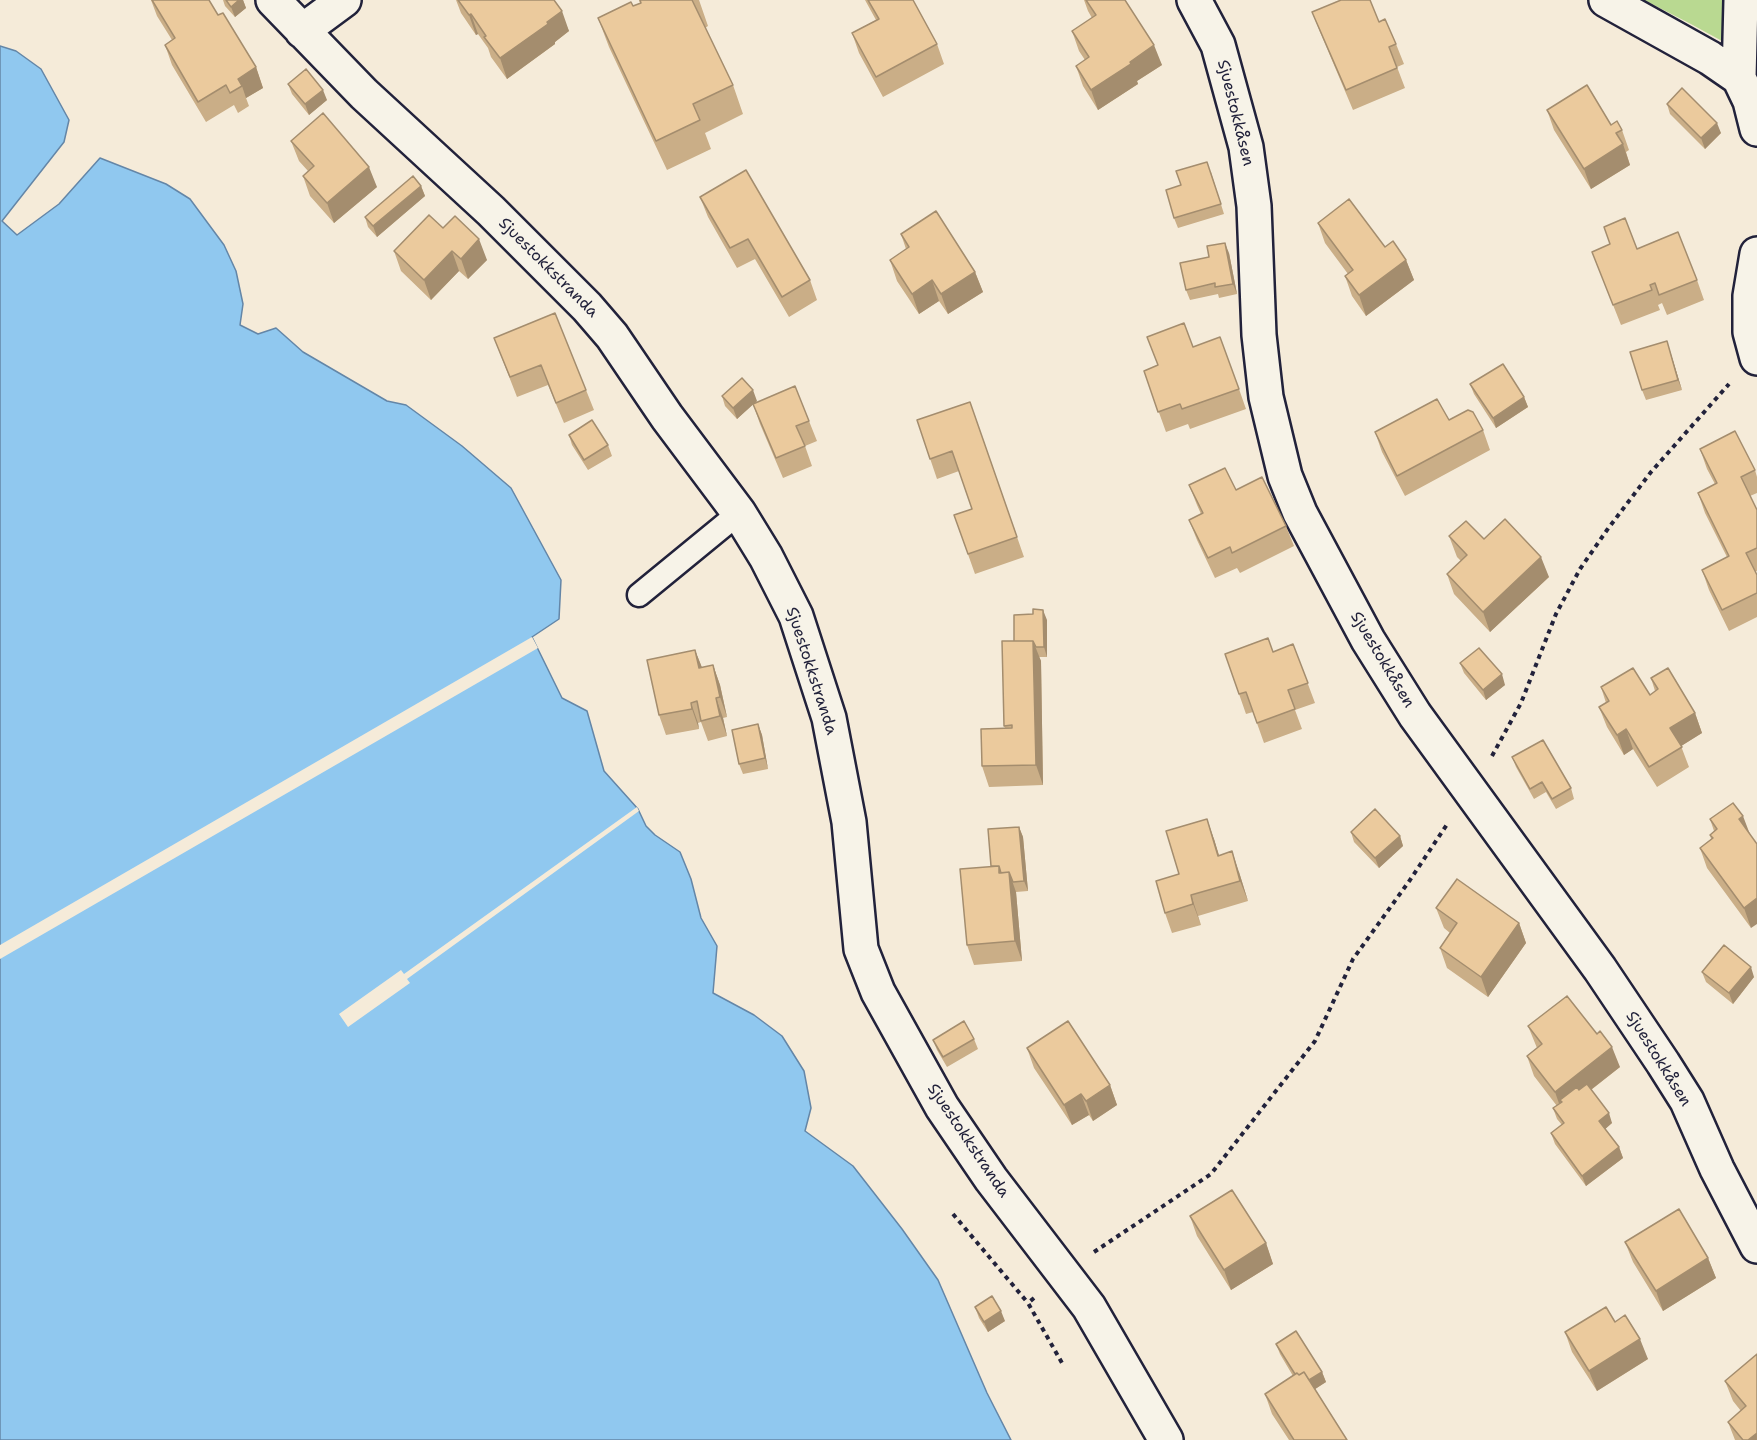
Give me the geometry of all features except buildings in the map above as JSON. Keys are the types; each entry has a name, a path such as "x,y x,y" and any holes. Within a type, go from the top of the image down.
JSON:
{"street":[{"name":"Sjuestokkstranda","path":"273,0 364,94 490,211 588,307 612,336 667,417 739,513 766,556 796,616 829,718 849,822 861,950 878,992 942,1107 991,1179 1089,1307 1166,1440"},
{"path":"302,31 344,0"},
{"name":"Sjuestokkåsen","path":"1194,0 1218,45 1246,147 1254,206 1258,335 1266,397 1284,476 1300,513 1368,640 1415,715 1600,969 1669,1072 1687,1101 1717,1169 1757,1246"},
{"path":"1606,0 1710,58 1738,78 1750,100 1757,129"},
{"path":"1738,78 1741,0"},
{"path":"1757,254 1750,296 1750,332 1757,357"}],"lane":[{"path":"639,595 739,513"}],"path":[{"path":"1486,765 1521,703 1556,614 1580,569 1651,472 1757,357"},
{"path":"1161,1207 1211,1174 1314,1041 1353,959 1410,880 1453,814"},
{"path":"952,1214 1028,1303"}],"green space":[{"path":"1644,0 1757,0 1757,60 1689,23"}],"water":[{"path":"0,46 16,51 41,69 69,120 64,142 2,221 17,235 59,204 100,158 166,184 190,199 224,245 236,271 243,304 240,325 258,334 276,328 303,352 387,401 406,405 462,446 511,488 561,580 559,619 532,637 562,698 587,711 604,771 638,809 646,826 680,852 691,879 701,918 717,946 713,993 754,1015 782,1036 804,1071 811,1108 805,1131 853,1166 938,1280 987,1393 1011,1440 0,1440"}],"pier":[{"path":"532,637 538,648 0,959 0,945"},
{"path":"637,807 639,811 407,979 410,983 348,1027 339,1014 401,970 404,974"}]}
